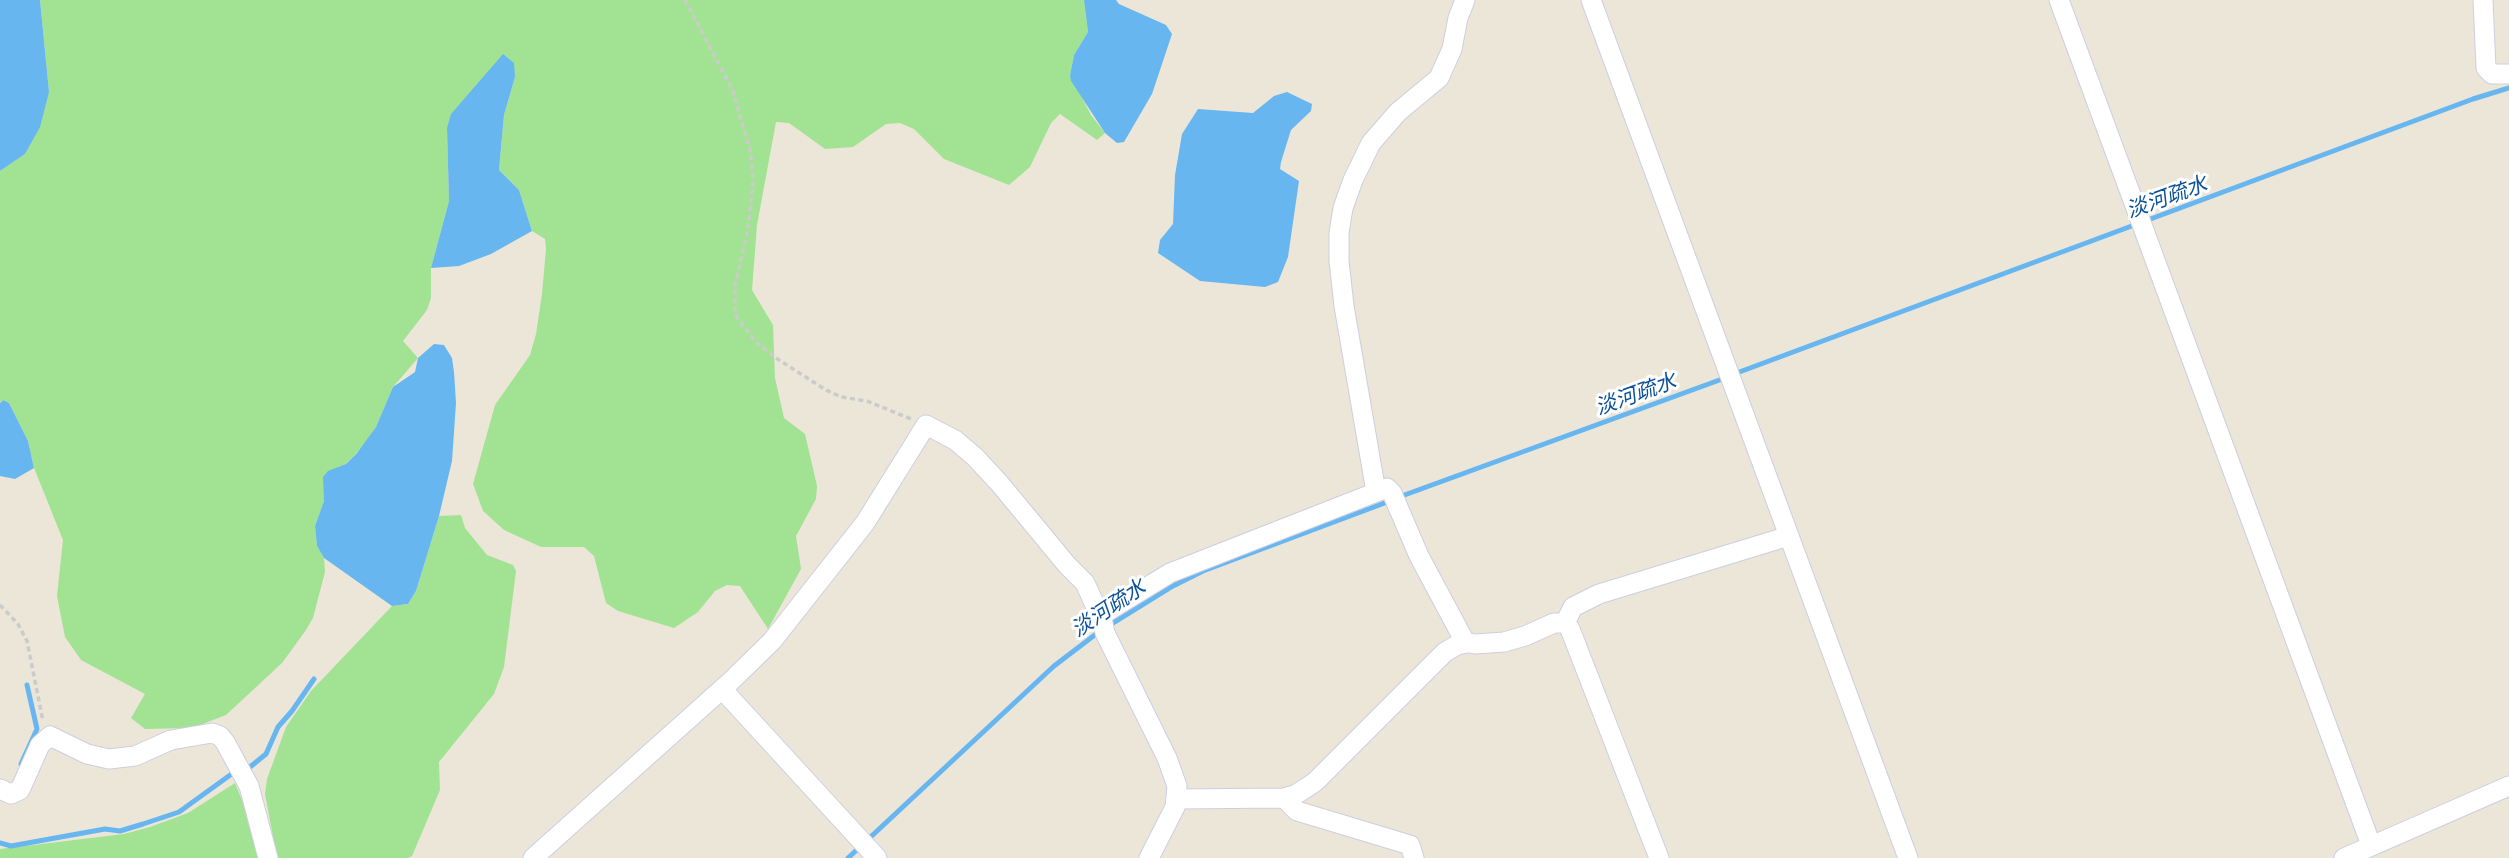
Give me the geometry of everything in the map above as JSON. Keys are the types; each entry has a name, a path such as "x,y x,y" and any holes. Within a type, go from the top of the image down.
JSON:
{"street":[{"path":"1465,0 1458,18 1452,49 1439,78 1398,112 1371,144 1353,180 1343,208 1339,233 1339,261 1344,306 1388,497 1460,635 1468,643"},
{"path":"1591,0 1908,858"},
{"path":"2059,0 2371,845"},
{"path":"2483,0 2486,21 2485,64 2490,74 2509,74"},
{"path":"533,858 772,641 866,523 926,425 963,446 1000,484 1085,583 1167,758 1177,786 1177,799 1149,858"},
{"path":"1103,624 1170,573 1388,497"},
{"path":"1564,623 1573,607 1599,594 1790,536"},
{"path":"1177,799 1284,798 1295,795 1314,782 1445,652 1457,645 1468,643 1504,642 1525,636 1546,625 1564,623"},
{"path":"1564,623 1576,640 1659,858"},
{"path":"722,689 868,848"},
{"path":"0,789 10,794 20,790 40,745 50,736 87,754 109,758 135,757 171,740 212,733 220,736 249,786 268,858"},
{"path":"2344,858 2509,786"},
{"path":"1284,798 1297,811 1410,845 1414,858"}],"path":[{"path":"685,0 733,91 751,154 753,183 749,218 735,285 735,315 756,342 826,390 841,397 867,401 926,425"},
{"path":"0,605 18,624 27,641 40,715 50,736"}],"green space":[{"path":"40,0 1084,0 1088,32 1074,55 1070,75 1091,115 1105,133 1097,140 1060,114 1051,123 1030,167 1009,185 944,159 914,129 900,123 886,124 853,147 825,149 789,123 776,122 757,225 752,290 773,325 775,378 784,418 805,434 817,486 816,499 796,536 801,569 768,629 740,586 727,585 715,591 698,612 674,628 618,611 606,603 594,556 584,547 541,547 504,530 483,511 473,484 495,405 530,355 542,294 545,239 532,231 519,190 499,170 504,115 515,77 447,128 449,201 431,268 431,298 427,310 403,341 418,358 393,387 376,427 364,445 346,464 335,469 324,490 324,501 315,526 317,546 324,558 325,572 313,618 282,663 226,715 192,728 145,729 131,718 145,694 81,660 65,637 57,596 63,540 34,468 28,441 9,403 3,400 0,402 0,171 25,154 49,92"},
{"path":"461,515 465,528 487,555 513,565 516,571 504,667 494,694 439,762 440,790 412,856 277,858 265,794 267,779 286,727 311,691 392,606 408,604 416,591 439,516"},
{"path":"235,783 250,820 258,858 0,858 0,849 124,834 150,827 188,813"}],"water":[{"path":"0,0 40,0 49,92 40,127 25,154 0,171"},
{"path":"1084,0 1116,0 1119,4 1166,25 1172,34 1152,94 1124,142 1117,143 1105,133 1071,81 1074,55 1088,32"},
{"path":"503,54 514,63 515,77 504,115 499,170 519,190 532,231 491,254 459,266 431,268 449,201 447,128 451,114"},
{"path":"1287,92 1312,104 1311,111 1291,130 1281,162 1280,169 1299,181 1288,257 1278,282 1265,287 1200,281 1158,253 1160,240 1173,224 1175,175 1182,134 1198,109 1253,113 1274,96"},
{"path":"434,344 444,345 452,358 456,403 452,461 439,516 416,591 408,604 392,606 324,558 317,546 315,526 324,501 323,477 328,471 346,464 357,453 376,427 393,387 415,372 418,358"},
{"path":"3,400 9,403 28,441 34,468 15,479 0,476 0,403"}],"waterway":[{"name":"淡河疏水","path":"1734,374 2473,99 2509,88"},
{"name":"淡河疏水","path":"1399,497 1725,378"},
{"name":"淡河疏水","path":"1108,626 1171,587 1203,571 1390,501"},
{"name":"淡河疏水","path":"848,858 1054,666 1100,631"},
{"path":"250,767 266,754 278,727 314,679"},
{"path":"21,764 37,729 27,685"},
{"path":"0,843 11,846 105,829 120,831 179,812 233,773"}]}
